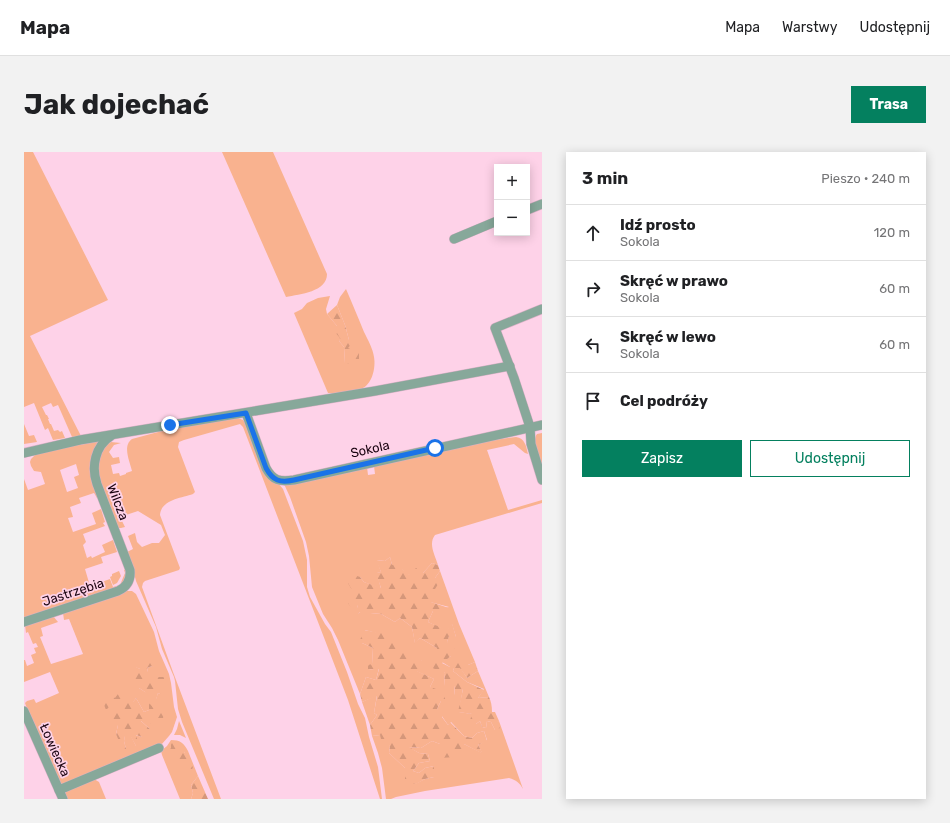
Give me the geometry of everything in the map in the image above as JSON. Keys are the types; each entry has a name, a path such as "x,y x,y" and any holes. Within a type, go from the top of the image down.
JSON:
{"street":[{"path":"530,209 542,204"},
{"path":"454,238 494,223"},
{"path":"542,309 495,328 510,366 530,427 531,444 542,480"},
{"path":"24,453 80,440 375,391 510,366"},
{"name":"Sokola","path":"245,413 268,472 274,478 282,482 542,425"},
{"name":"Wilcza","path":"112,435 98,450 95,458 94,472 97,484 130,570 128,582"},
{"name":"Jastrzębia","path":"24,622 118,591 124,588 128,582"},
{"name":"Łowiecka","path":"24,711 63,799"},
{"path":"58,790 159,748"}],"green space":[{"path":"24,152 33,152 108,300 30,336 81,436 72,437 58,405 53,407 51,403 42,407 54,431 62,431 65,438 53,440 48,428 45,430 34,403 24,407"},
{"path":"222,152 273,152 327,274 323,285 312,291 286,297"},
{"path":"346,289 373,351 374,371 368,384 361,389 350,392 328,393 294,313 302,309 307,303 318,298 330,296 326,309 327,314 337,326 341,338 339,341 344,347 345,363 349,340 337,305 340,297"},
{"path":"337,305 349,340 353,342 348,348 359,353 359,365 345,363 344,347 339,341 340,338 334,331 337,326 327,314"},
{"path":"238,418 246,423 278,483 283,489 303,541 307,560 307,587 310,597 331,632 358,704 365,718 378,767 382,799 380,799 348,700 243,427 240,424 179,442 178,447 195,492 193,494 172,500 164,506 160,515 180,568 179,570 145,581 142,587 221,799 214,799 182,722 178,709 174,677 162,649 156,627 136,581 127,552 133,549 128,536 135,533 137,542 142,547 152,543 159,543 165,535 161,525 138,511 120,517 125,527 117,528 98,481 97,462 104,447 111,442 121,443 114,445 109,452 113,458 119,457 120,463 111,465 113,474 119,473 120,476 132,471 127,450 129,442 132,439 173,428"},
{"path":"24,424 29,436 34,435 37,442 24,444"},
{"path":"542,433 542,467 535,446 535,437 537,434"},
{"path":"516,437 521,439 526,445 528,454 514,444 487,450 508,510 542,500 542,503 435,535 432,546 438,565 432,563 423,573 409,575 403,570 392,565 390,557 385,561 377,560 381,572 377,573 381,589 364,582 360,577 353,590 358,608 358,614 360,612 381,614 395,622 400,618 412,627 415,643 420,638 437,648 437,660 431,661 445,673 444,686 455,685 454,695 463,688 459,712 472,714 476,724 480,721 482,727 486,728 487,721 491,722 495,730 496,722 499,721 523,789 518,782 509,778 425,791 386,799 382,768 372,736 380,735 390,746 389,753 405,768 415,784 425,779 434,777 434,766 425,768 419,773 413,771 419,763 430,761 428,754 419,753 408,747 421,748 432,741 440,744 464,744 482,753 478,745 487,740 484,731 477,733 472,738 464,736 451,722 448,725 437,709 441,701 430,687 434,679 416,671 422,661 408,657 400,652 380,634 365,630 362,643 373,648 372,664 369,670 379,668 376,680 366,677 360,694 338,640 323,614 312,587 306,542 284,484 367,467 368,475 375,474 374,466 485,441"},
{"path":"100,441 97,447 97,498 94,493 79,498 81,503 70,507 73,517 68,518 73,532 96,524 92,513 101,509 105,522 103,523 105,526 83,534 86,542 83,545 87,558 91,556 92,558 105,552 102,545 113,540 117,552 101,557 103,563 85,569 90,586 110,579 113,587 120,585 125,573 124,570 127,569 124,584 24,620 24,479 28,490 45,484 41,472 34,471 31,466 31,459 36,454","holes":["76,464 79,475 74,477 78,488 67,492 60,470"]},
{"path":"390,557 392,565 399,563 403,570 408,571 409,575 416,568 423,573 432,563 438,565 440,571 435,578 440,581 435,589 439,596 431,602 449,608 445,614 433,611 428,622 447,630 452,623 456,637 453,640 449,636 447,642 455,649 451,656 442,663 450,667 456,654 468,665 475,662 478,671 467,678 460,668 454,668 453,671 467,682 484,690 478,698 489,697 492,712 495,712 499,721 496,723 500,728 495,730 491,722 487,721 486,728 482,727 480,721 476,724 473,732 467,730 472,714 458,712 463,689 454,696 455,686 444,686 445,673 430,667 431,661 428,660 430,657 437,660 437,648 420,638 415,644 412,627 400,618 395,622 381,614 371,613 366,617 360,612 357,615 357,605 351,607 347,602 352,590 345,578 354,575 360,577 364,582 381,588 376,573 381,572 376,560 385,561"},
{"path":"119,571 121,576 117,583 113,585 110,577 112,574"},
{"path":"440,571 459,624 475,662 468,665 450,667 442,662 451,656 447,642 449,635 456,637 452,624 447,631 428,622 433,611 449,607 430,602 434,589 435,578"},
{"path":"124,591 132,591 136,594 154,632 159,651 169,674 177,717 172,732 161,745 61,785 32,722 25,703 34,699 36,703 59,693 50,672 24,682 24,660 27,666 34,663 31,655 36,653 34,648 38,647 36,643 33,644 28,632 26,633 25,625 53,616 58,622 41,628 43,636 40,637 51,664 83,654 69,619 64,620 63,613","holes":["146,665 162,667 152,666 147,668 148,672 159,677 160,694 158,693 156,699 139,688 140,669 136,667","136,698 144,712 154,708 152,718 147,721 140,720 150,729 140,726 142,737 135,735 136,746 131,736 125,735 124,741 126,749 116,734 118,725"]},
{"path":"392,629 393,635 403,642 400,651 406,650 408,656 416,656 422,661 428,662 425,671 417,671 434,679 430,687 442,691 446,701 441,701 437,709 443,711 442,717 448,725 450,722 464,736 472,738 477,733 484,731 487,741 478,745 483,754 464,744 464,751 455,757 440,758 440,744 432,741 421,748 409,747 419,753 428,754 430,761 419,763 413,771 419,773 425,768 434,766 434,777 425,779 416,784 405,783 405,768 389,753 390,746 382,743 380,735 372,736 370,725 377,715 374,713 377,696 362,702 360,694 366,677 376,680 379,669 368,670 368,665 372,664 373,648 362,643 360,640 364,630 380,633"},
{"path":"151,659 158,659 162,667 159,670 152,666 147,668 148,672 155,671 159,677 164,677 165,686 162,688 160,694 158,693 156,700 147,697 145,692 139,688 136,689 134,680 140,669 135,667 143,662 146,665"},
{"path":"460,667 467,678 478,671 489,697 478,698 484,689 467,682 453,671 454,668"},
{"path":"125,693 127,695 119,702 115,702 113,707 109,707 106,710 103,702 112,696 115,698 118,694"},
{"path":"377,695 374,713 377,715 370,725 362,702"},
{"path":"136,698 144,712 149,710 149,703 154,708 162,702 169,703 163,718 152,718 164,725 161,730 147,721 141,721 151,730 141,727 143,733 142,737 136,735 139,745 136,746 131,737 125,736 124,741 126,749 133,749 132,753 124,753 116,734 118,725 114,724 107,712 130,701 133,702"},
{"path":"179,721 186,738 180,735 174,735"},
{"path":"171,740 171,748 177,760 187,761 184,751 188,751 198,776 191,785 193,793 191,799 180,799 162,755 161,751"},
{"path":"171,740 179,741 188,751 184,752 189,756 187,761 193,767 191,772 183,768 178,769 177,761 172,763 168,761 167,753 171,748"},
{"path":"198,776 208,799 191,799 193,793 191,785"},
{"path":"94,779 99,782 106,799 66,799 66,791"}],"route":[{"path":"170,425 246,413 268,472 274,478 282,482 435,448"}]}
